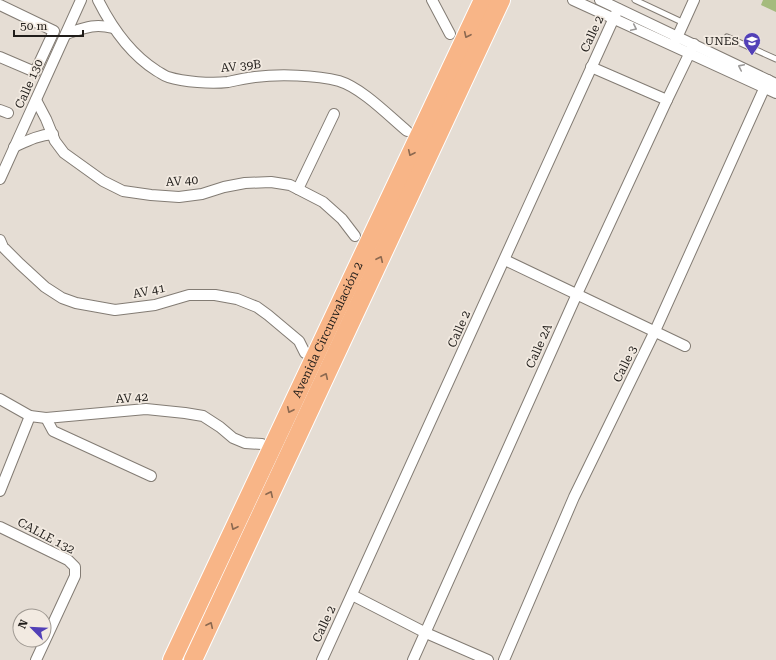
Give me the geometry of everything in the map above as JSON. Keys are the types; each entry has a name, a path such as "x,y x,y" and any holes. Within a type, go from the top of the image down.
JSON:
{"highway":[{"name":"Avenida Circunvalación 2","path":"172,660 483,0"},
{"name":"Avenida Circunvalación 2","path":"193,660 501,0"}],"street":[{"name":"Calle 130","path":"0,178 81,0"},
{"name":"AV 39B","path":"98,0 113,28 129,48 147,64 167,77 200,82 227,82 255,77 284,75 314,77 340,81 360,92 407,131"},
{"path":"432,0 450,34"},
{"path":"573,0 673,46 692,49 770,84 776,93"},
{"path":"673,46 694,0"},
{"path":"604,1 677,36 692,49"},
{"path":"0,5 54,31 34,72 0,56"},
{"name":"Calle 2","path":"322,660 618,9"},
{"path":"66,34 91,26 102,25 113,28"},
{"name":"Calle 2A","path":"413,660 426,634 577,294 692,49"},
{"path":"592,67 667,100"},
{"name":"Calle 3","path":"504,660 574,498 656,331 770,84"},
{"name":"AV 40","path":"36,100 55,141 64,153 103,181 123,191 179,197 202,194 224,187 245,183 271,182 298,189 323,202 342,219 355,236"},
{"path":"298,189 334,114"},
{"path":"14,148 42,135 53,134"},
{"name":"AV 41","path":"1,245 45,287 62,298 76,303 115,310 155,305 189,295 215,295 230,298 257,307 299,341 305,353"},
{"path":"505,260 685,346"},
{"name":"AV 42","path":"0,399 30,416 46,418 146,408 203,416 233,438 245,443 262,444"},
{"path":"0,491 30,416"},
{"path":"46,418 53,431 151,476"},
{"name":"CALLE 132","path":"0,527 68,560 75,567 75,576 36,660"},
{"path":"352,595 426,634 488,660"}],"lane":[{"path":"635,0 684,23"},
{"path":"727,37 776,59"}],"green space":[{"path":"763,0 776,0 776,12 761,5"}],"place":[{"name":"UNES","path":"752,56"}]}
